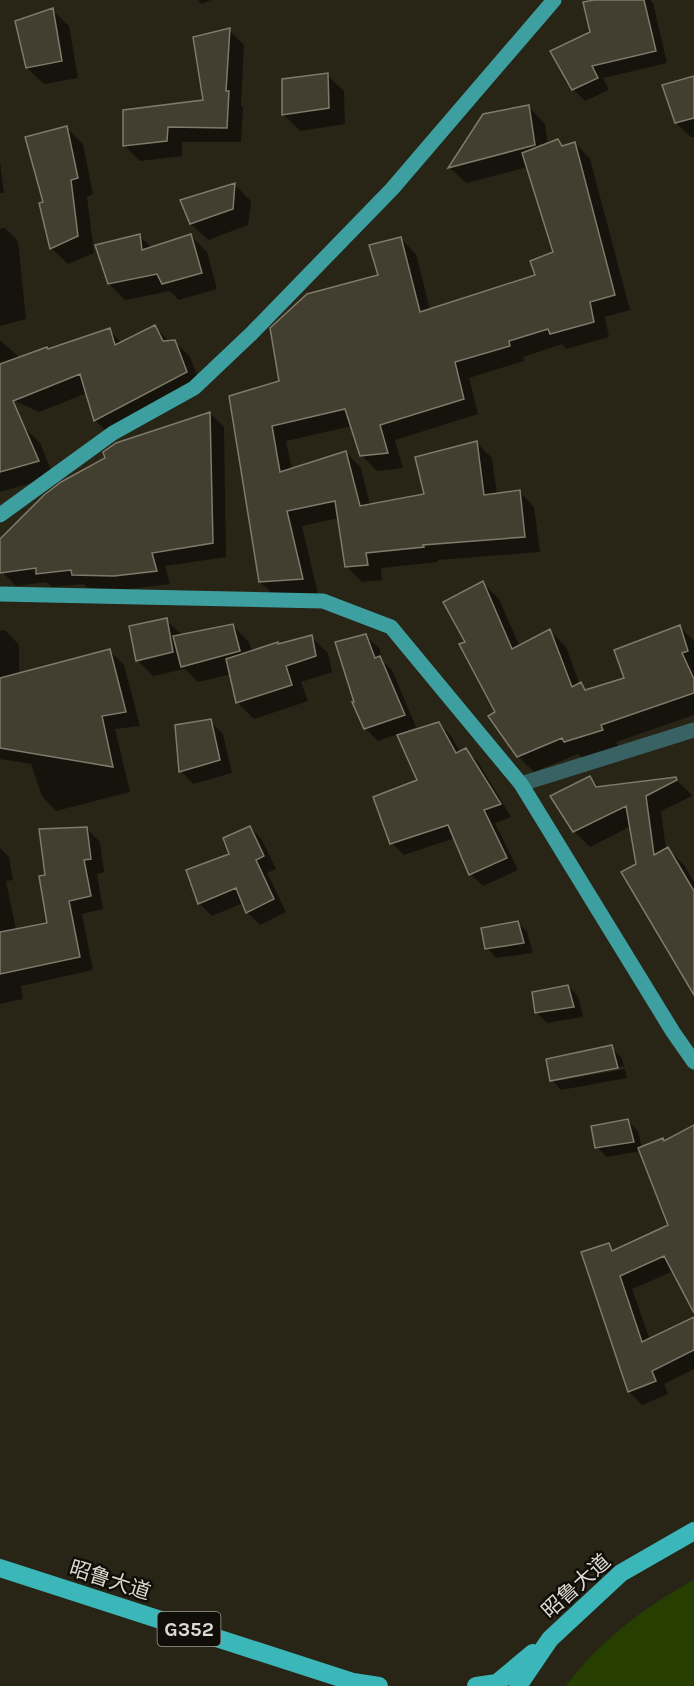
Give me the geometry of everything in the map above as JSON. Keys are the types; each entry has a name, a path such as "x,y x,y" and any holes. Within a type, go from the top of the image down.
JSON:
{"highway":[{"name":"昭鲁大道","path":"476,1686 497,1683 550,1639 621,1573 694,1531"},
{"name":"昭鲁大道","path":"0,1568 353,1682 380,1686"},
{"name":"昭鲁大道","path":"518,1686 550,1639"}],"main road":[{"path":"0,515 113,433 194,388 251,334 392,189 554,0"},
{"path":"0,594 323,601 391,627 521,783 673,1032 694,1062"}],"street":[{"path":"521,783 694,730"}],"green space":[{"path":"694,1580 694,1686 566,1686 593,1655 624,1626 658,1601"}],"building":[{"path":"644,0 656,51 592,66 598,78 572,90 550,51 590,32 583,2"},
{"path":"53,8 62,61 26,68 15,21"},
{"path":"230,28 226,91 229,91 227,128 168,127 167,141 123,146 123,110 203,100 193,37"},
{"path":"328,73 329,108 282,115 282,79"},
{"path":"694,76 694,118 675,123 662,85"},
{"path":"529,105 535,145 448,168 483,114"},
{"path":"67,126 78,178 71,180 78,236 50,249 39,203 43,202 25,137"},
{"path":"558,139 562,146 575,142 615,295 590,302 594,322 550,334 548,329 509,341 510,346 455,362 464,399 380,425 388,453 360,456 345,409 272,426 280,472 346,451 360,506 424,494 415,457 477,441 484,495 520,490 525,537 423,545 424,547 366,553 368,565 345,567 335,501 287,511 303,579 259,582 229,396 279,381 270,328 307,294 378,275 369,245 401,237 420,312 535,275 530,261 553,252 522,153"},
{"path":"235,183 233,209 190,224 180,200"},
{"path":"140,234 142,250 191,234 202,273 162,284 157,274 108,284 95,245"},
{"path":"155,325 163,341 175,340 187,372 94,421 80,374 13,401 39,461 0,472 0,364 110,328 115,345"},
{"path":"210,412 213,543 152,553 157,571 114,576 72,575 71,570 36,574 36,568 0,573 0,539 44,495 61,482 105,458 103,452 116,443"},
{"path":"483,581 512,649 550,629 572,687 581,682 585,690 624,678 614,650 680,625 688,651 682,653 694,679 694,693 601,725 603,730 564,742 562,738 517,757 488,716 495,712 459,644 465,642 443,602"},
{"path":"167,618 173,652 136,661 129,626"},
{"path":"233,624 240,651 181,667 173,636"},
{"path":"366,634 375,658 380,656 405,715 364,729 352,702 354,702 335,642"},
{"path":"312,635 316,656 286,666 292,685 236,703 226,659 278,642 278,644"},
{"path":"110,649 126,712 102,716 113,767 0,748 0,678"},
{"path":"211,719 220,760 179,772 175,725"},
{"path":"439,722 456,753 466,748 501,804 484,810 507,858 469,875 448,825 390,844 373,797 417,780 397,735"},
{"path":"590,776 596,787 676,777 677,780 646,796 654,855 668,847 694,891 694,995 621,872 636,864 626,806 573,832 550,796"},
{"path":"250,826 264,856 256,860 274,899 246,913 236,888 198,904 186,870 229,854 223,838"},
{"path":"87,827 91,859 84,860 91,896 69,901 80,957 0,974 0,932 47,923 39,876 45,875 39,829"},
{"path":"518,921 524,943 485,949 481,928"},
{"path":"568,985 574,1007 535,1013 532,992"},
{"path":"612,1045 618,1068 550,1081 546,1059"},
{"path":"628,1119 634,1142 595,1148 591,1126"},
{"path":"694,1125 694,1313 664,1256 620,1276 642,1342 694,1317 694,1350 652,1371 656,1381 628,1392 581,1252 609,1243 612,1251 668,1225 638,1148 663,1138 664,1141"}]}
